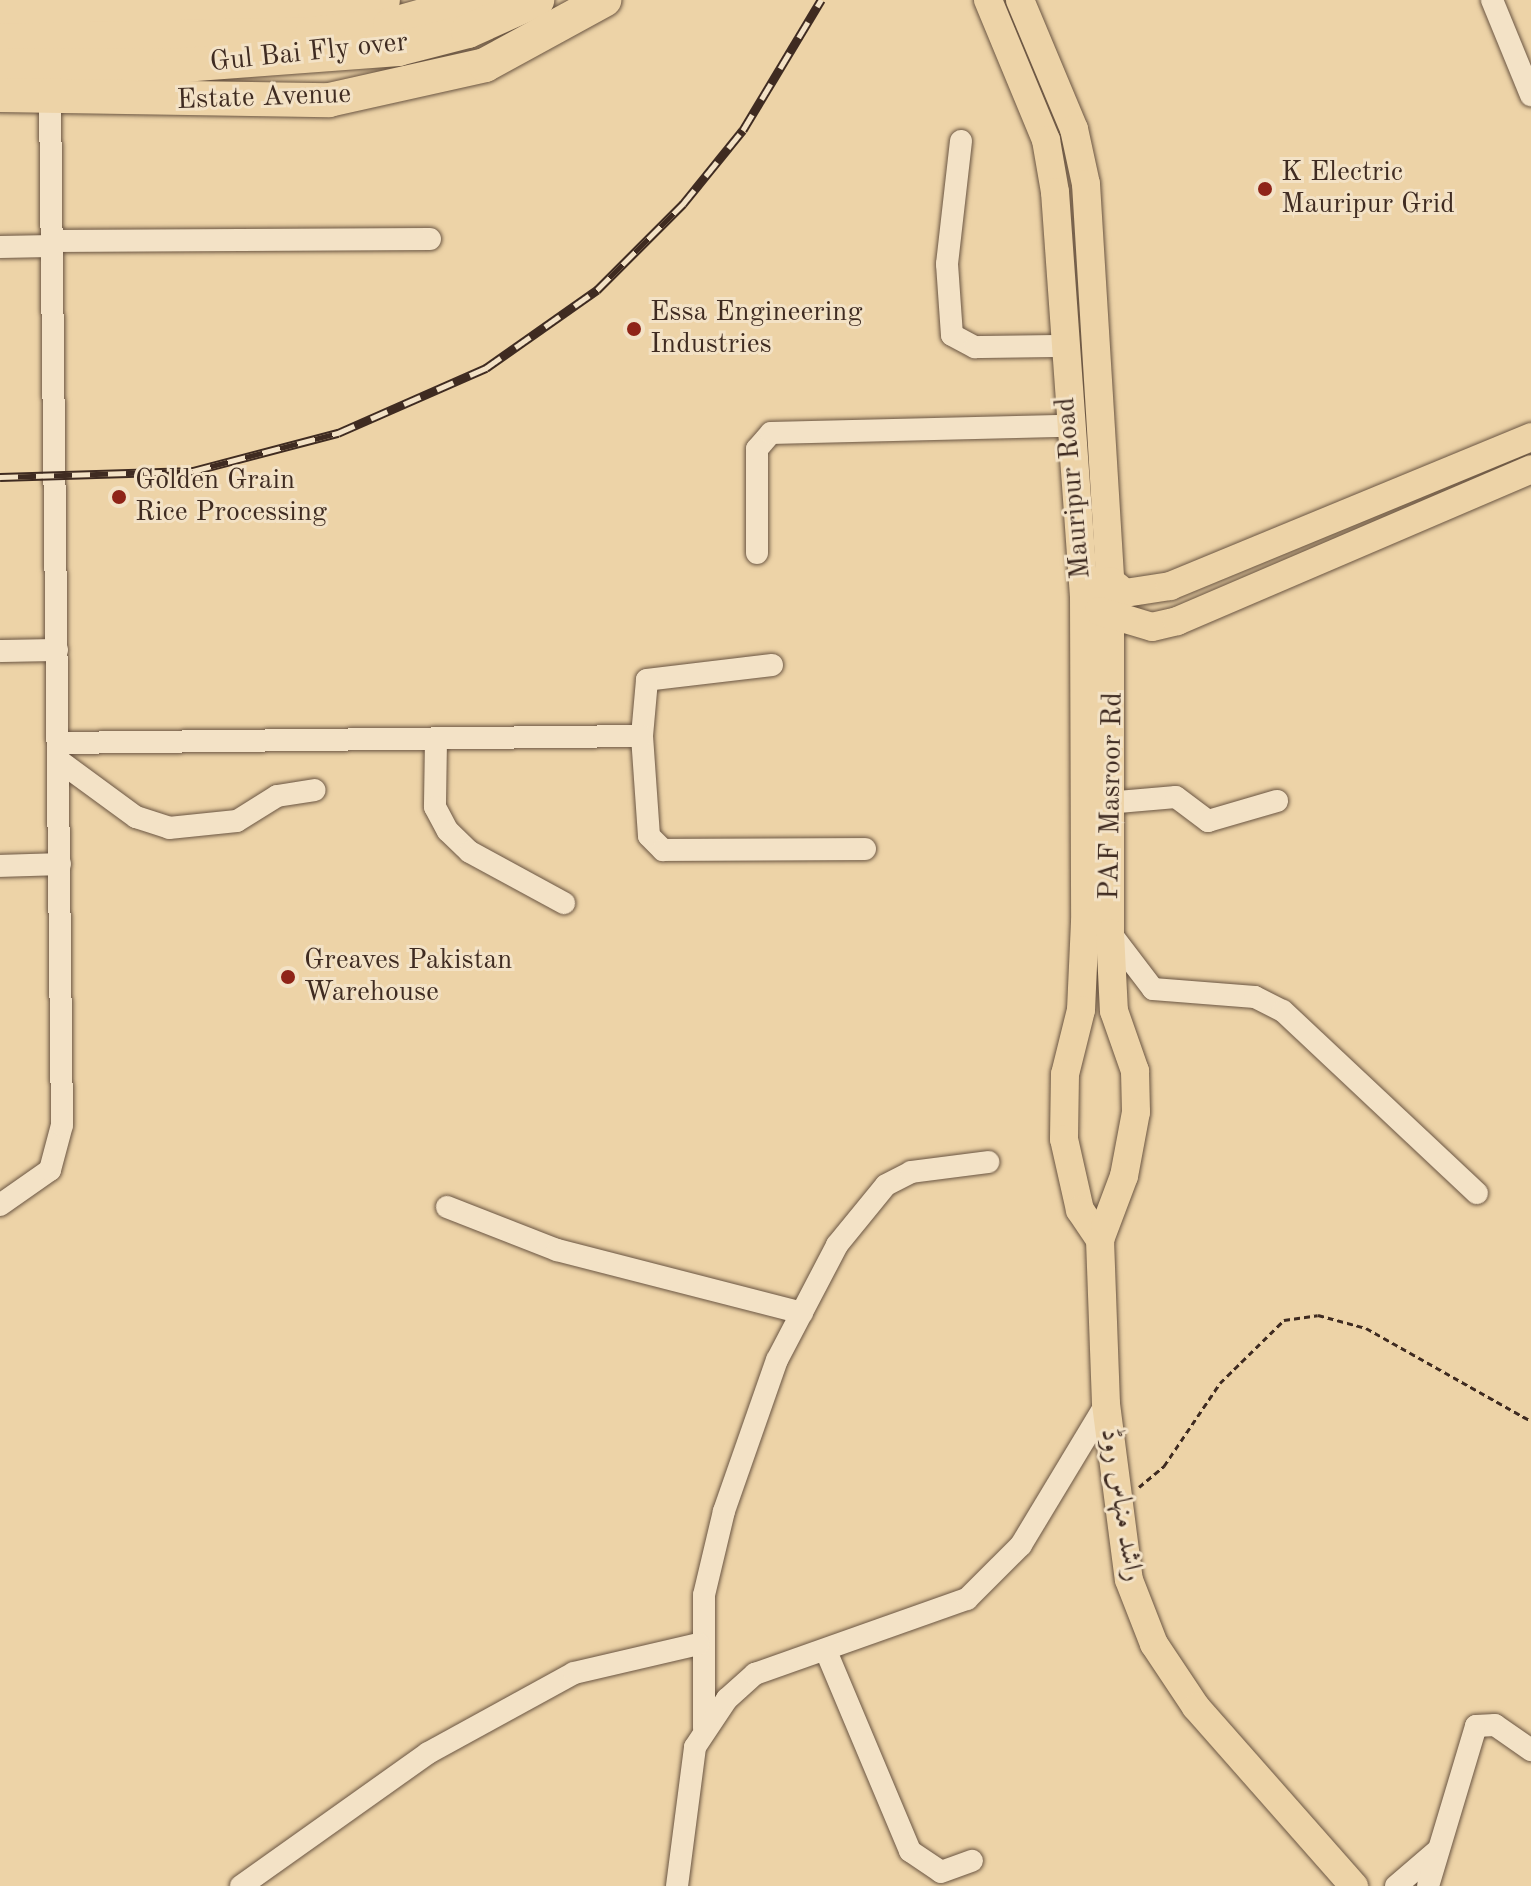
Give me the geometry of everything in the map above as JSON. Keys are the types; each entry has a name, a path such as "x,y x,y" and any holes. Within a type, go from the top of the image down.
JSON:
{"highway":[{"path":"0,41 164,30 315,12 383,0"},
{"name":"Gul Bai Fly over","path":"164,30 390,25 479,0"},
{"name":"Gul Bai Fly over","path":"164,30 398,49 468,31 537,0"},
{"name":"Estate Avenue","path":"0,95 329,100 412,87 485,65 604,0"},
{"path":"0,14 49,7 164,30"},
{"path":"0,65 164,30"}],"main road":[{"name":"Mauripur Road","path":"988,0 1046,140 1067,426 1084,597 1114,621"},
{"name":"Mauripur Road","path":"1020,0 1074,129 1086,184 1110,581 1125,593 1170,586 1531,437"},
{"path":"1114,621 1152,627 1177,621 1531,469"},
{"name":"PAF Masroor Rd","path":"1081,1010 1114,621 1110,581"},
{"name":"PAF Masroor Rd","path":"1084,597 1114,1011"},
{"name":"راشد منہاس روڈ","path":"1081,1010 1065,1074 1064,1139 1080,1210 1100,1240"},
{"name":"راشد منہاس روڈ","path":"1114,1011 1135,1071 1136,1112 1124,1176 1100,1240 1106,1404 1129,1580 1154,1644 1196,1707 1354,1886"}],"street":[{"path":"1492,0 1531,95"},
{"path":"0,1205 50,1170 62,1125 50,95"},
{"path":"961,141 947,264 952,335 975,347 1063,346"},
{"path":"0,247 52,243 430,239"},
{"path":"757,553 757,449 771,433 1067,426"},
{"path":"0,651 57,650"},
{"path":"772,665 655,675 644,685 642,736 646,826 663,850 865,849"},
{"path":"58,751 642,736"},
{"path":"436,740 435,807 448,831 470,852 564,903"},
{"path":"58,751 136,817 169,828 237,821 277,796 315,790"},
{"path":"1098,804 1176,797 1208,821 1277,801"},
{"path":"0,866 60,864"},
{"path":"1110,933 1153,989 1255,997 1283,1011 1477,1193"},
{"path":"677,1886 691,1766 704,1728 699,1644 724,1511 802,1313 837,1245 886,1185 911,1172 988,1162"},
{"path":"447,1207 557,1250 802,1313"},
{"path":"704,1728 755,1674 932,1617 990,1580 1021,1545 1106,1404"},
{"path":"241,1886 428,1753 574,1673 699,1644"},
{"path":"826,1651 910,1851 941,1872 972,1861"},
{"path":"1428,1886 1476,1726 1495,1725 1531,1750"},
{"path":"1396,1886 1441,1847"}],"path":[{"path":"1117,1495 1164,1466 1220,1383 1284,1320 1318,1315 1366,1328 1531,1421"}],"railway":[{"path":"0,477 193,471 338,433 486,368 597,290 683,204 743,130 821,0"}],"place":[{"name":"K Electric Mauripur Grid","path":"1265,189"},
{"name":"Essa Engineering Industries","path":"634,329"},
{"name":"Golden Grain Rice Processing","path":"119,497"},
{"name":"Greaves Pakistan Warehouse","path":"288,977"}]}
